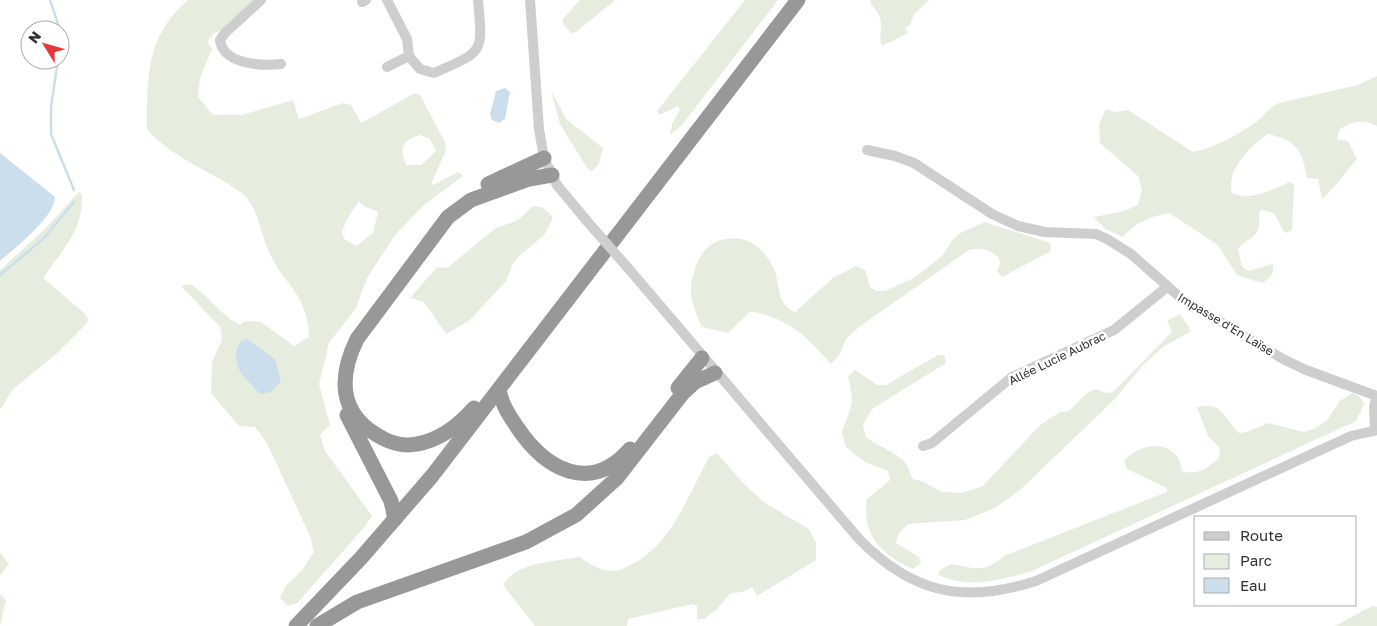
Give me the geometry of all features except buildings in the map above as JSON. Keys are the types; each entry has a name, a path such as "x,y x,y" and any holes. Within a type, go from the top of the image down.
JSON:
{"highway":[{"path":"296,626 395,519 503,385 798,0"},
{"path":"395,519 391,501 340,400 335,381 337,362 346,339 437,218 452,204 470,192 544,158"},
{"path":"503,385 493,387 465,419 441,436 416,445 389,442 367,429 355,416 346,401 344,380 348,358 357,339 448,217 472,200 528,179 552,175"},
{"path":"503,385 502,405 532,448 541,457 560,468 572,472 594,472 617,462 628,451 702,358"},
{"path":"317,626 357,602 526,542 576,515 617,478 683,393 695,382 715,372"}],"street":[{"path":"261,0 225,33 220,40 221,47 252,65 281,64"},
{"path":"387,0 407,40 409,56 420,69 434,73 471,56 476,50 482,39 478,0"},
{"path":"530,0 539,129 544,158 557,185 702,358 847,526 877,558 904,576 936,589 968,594 1005,591 1036,581 1351,436 1376,430 1374,406 1377,396"},
{"path":"386,67 409,56"},
{"name":"Impasse d'En Laïse","path":"868,150 896,156 914,164 992,214 1018,226 1045,232 1089,233 1108,238 1131,254 1182,299 1283,359 1306,370 1377,396"},
{"name":"Allée Lucie Aubrac","path":"923,446 932,443 1012,377 1114,330 1167,287"}],"green space":[{"path":"188,0 254,0 223,30 214,33 207,42 212,49 200,78 198,97 213,115 242,115 293,100 299,119 343,103 351,105 361,123 415,93 420,95 445,142 446,150 431,184 433,185 458,172 463,176 425,204 395,235 367,278 356,308 329,343 319,384 330,425 320,435 325,451 372,516 362,530 297,603 288,606 280,598 285,587 303,569 314,552 310,536 267,443 255,427 239,426 211,393 212,362 222,340 220,327 181,286 190,284 226,316 240,325 245,321 261,322 294,346 309,337 308,322 300,300 269,252 255,211 246,197 227,183 179,156 147,129 147,93 152,59 164,28 174,14","holes":["420,135 430,139 436,151 421,165 406,165 403,154 404,146 406,142","359,201 362,205 378,212 373,233 356,246 344,239 342,232 346,221"]},
{"path":"580,0 615,0 576,32 571,33 563,24 563,19"},
{"path":"745,0 778,0 682,125 670,135 672,124 680,110 678,106 659,115 657,111"},
{"path":"871,0 929,0 914,14 910,25 905,28 908,33 882,46 880,38 881,22 870,2"},
{"path":"1377,76 1377,126 1367,122 1358,122 1340,129 1337,139 1348,141 1357,159 1322,198 1318,179 1307,178 1300,153 1292,143 1278,137 1268,134 1261,139 1247,152 1236,167 1231,184 1232,193 1246,196 1260,194 1289,182 1294,184 1292,230 1286,233 1271,212 1260,210 1258,230 1254,236 1238,249 1242,267 1249,271 1273,264 1271,275 1262,283 1237,275 1218,245 1169,213 1144,221 1133,227 1123,237 1105,229 1094,217 1124,211 1138,205 1142,190 1138,176 1100,143 1099,124 1106,109 1116,112 1128,110 1193,152 1234,136 1256,122 1279,103 1358,85"},
{"path":"551,90 566,119 603,148 599,164 592,171 587,168 560,124"},
{"path":"79,192 82,195 81,208 75,230 43,278 84,313 88,318 87,323 56,354 13,389 0,410 0,270 43,231"},
{"path":"533,206 542,207 552,216 552,220 544,235 520,255 513,264 506,281 469,321 446,334 424,302 410,298 437,267 447,268 496,228 518,220"},
{"path":"985,222 1050,243 1051,251 1002,277 997,271 1000,264 999,258 985,249 969,250 859,327 846,339 840,354 831,364 796,330 777,319 765,315 751,311 728,333 702,327 691,296 691,283 700,257 708,247 726,239 734,238 748,241 766,255 774,269 781,299 784,304 795,312 833,278 856,266 865,270 870,287 876,291 885,291 914,278 943,255 953,239 962,232"},
{"path":"1180,314 1191,331 1163,347 1142,366 1116,398 1019,491 995,508 965,520 908,524 898,534 896,543 919,557 921,563 913,569 892,558 876,543 867,523 867,499 890,480 888,471 865,462 846,447 842,432 852,400 848,376 855,370 877,385 886,385 938,355 944,355 946,363 872,409 863,425 866,437 903,460 913,479 924,482 942,492 962,493 983,486 1040,425 1060,412 1069,411 1087,393 1096,389 1105,393 1113,392 1172,332 1167,321"},
{"path":"1352,393 1360,397 1364,404 1356,421 1032,571 985,582 961,582 938,575 940,570 951,564 973,568 985,567 997,562 1004,556 1167,492 1167,488 1127,469 1124,460 1129,455 1143,448 1157,446 1171,450 1177,456 1182,471 1198,472 1206,468 1219,458 1220,448 1208,436 1197,407 1212,406 1217,408 1239,433 1247,432 1268,423 1304,432 1316,428 1327,420 1340,401"},
{"path":"717,453 743,483 765,503 809,529 816,543 816,560 757,596 752,587 743,592 731,593 716,610 704,619 697,619 697,606 692,604 628,619 627,626 535,626 503,585 518,571 537,564 579,557 591,565 614,571 643,558 667,534 709,457"},
{"path":"0,552 9,564 0,576"},
{"path":"0,594 6,600 0,626"},
{"path":"1372,606 1377,607 1377,626 1335,626"}],"water":[{"path":"505,88 510,92 505,119 499,123 492,120 490,114 496,91"},
{"path":"0,153 55,197 49,214 42,223 0,261"},
{"path":"247,339 275,359 281,381 271,392 260,394 239,369 236,358 237,349 242,341"}],"waterway":[{"path":"50,0 57,20"},
{"path":"57,70 51,107 51,134 74,190"},
{"path":"0,275 43,239 74,202"}]}
